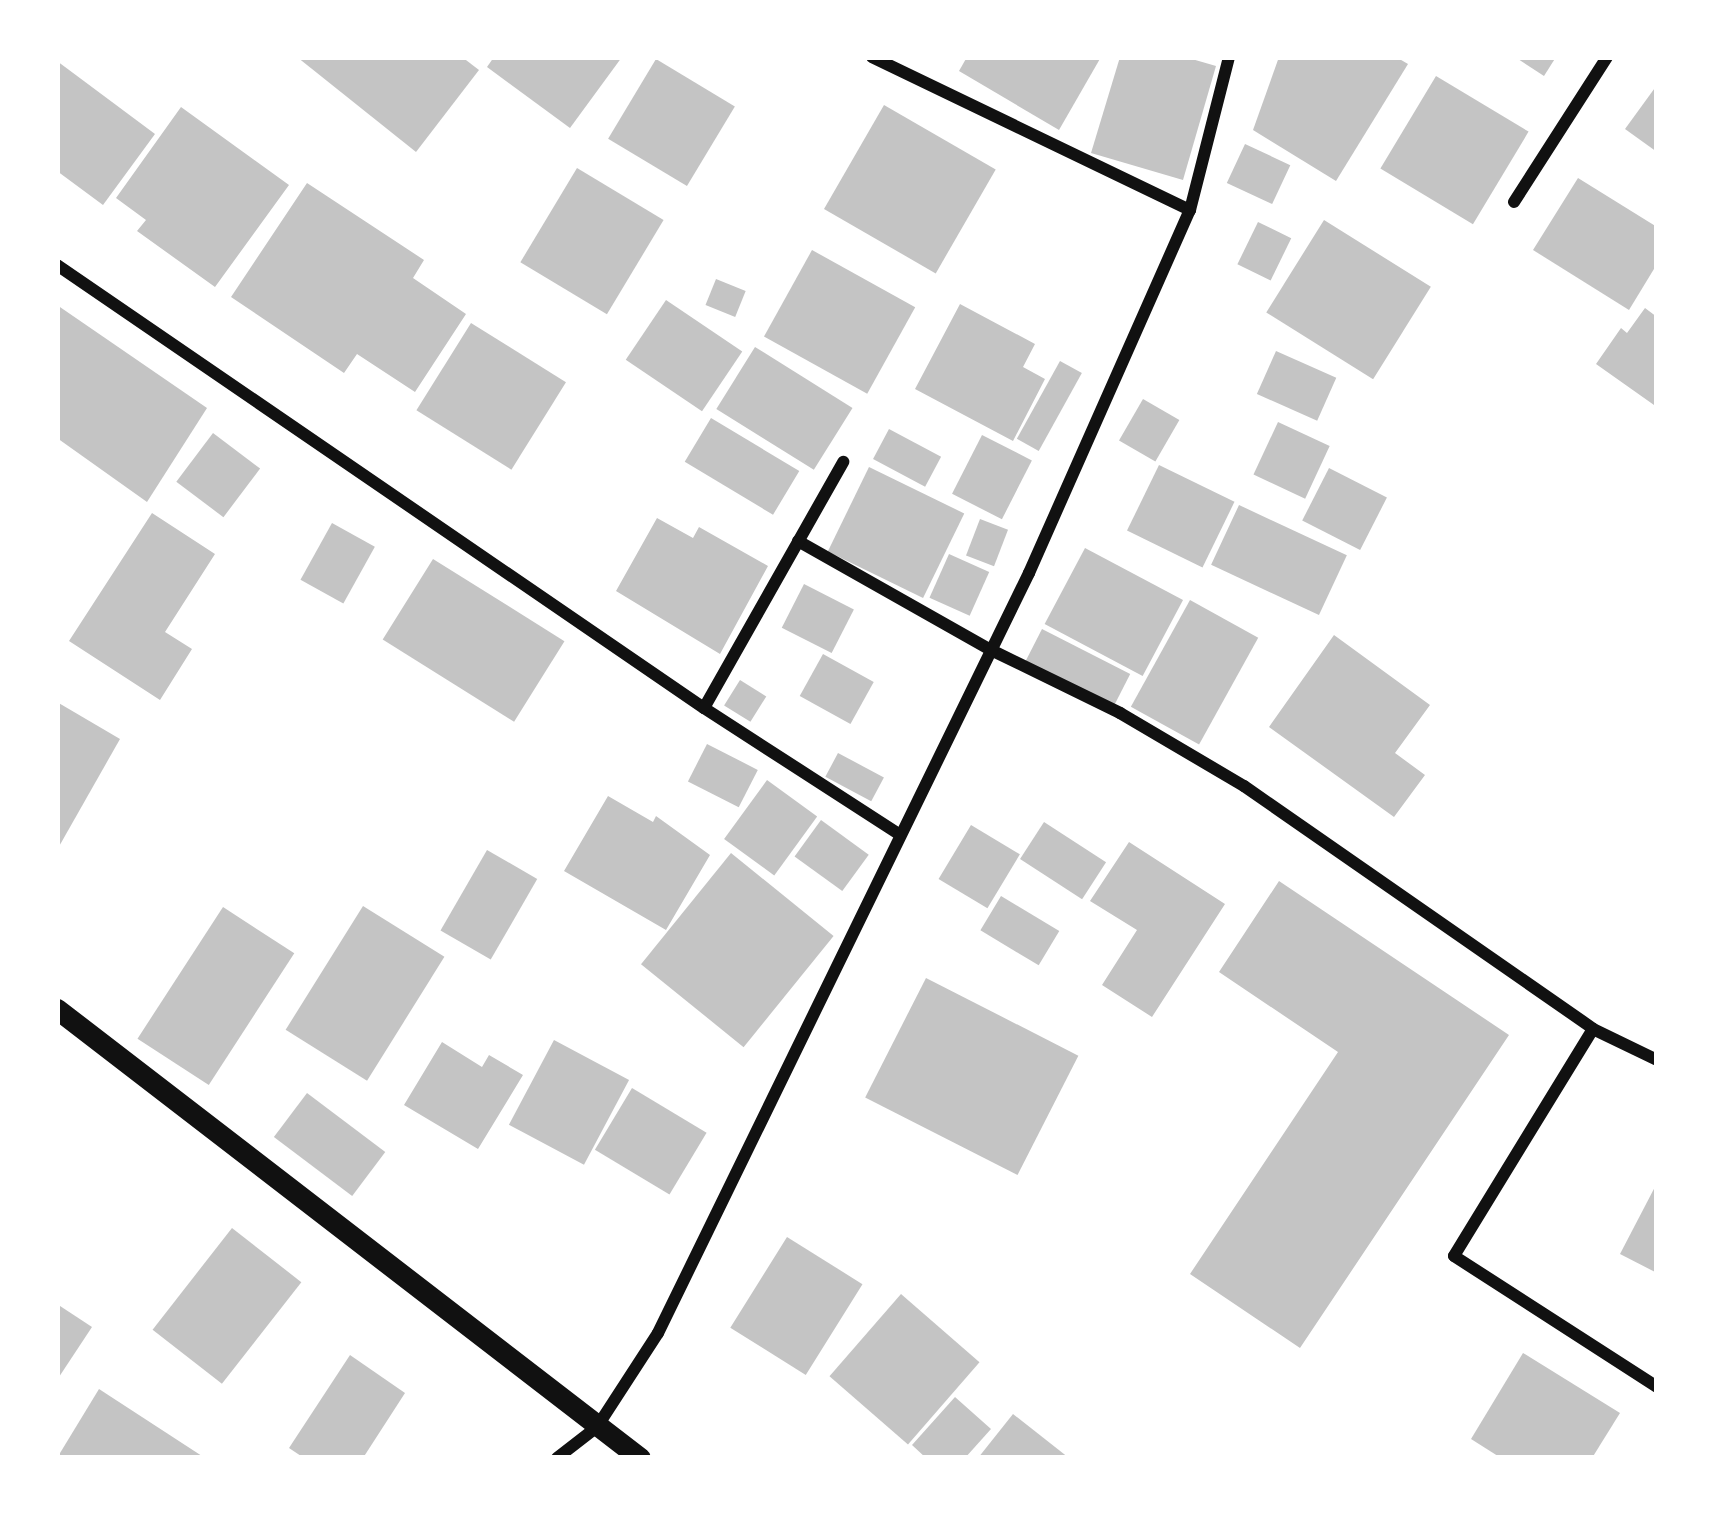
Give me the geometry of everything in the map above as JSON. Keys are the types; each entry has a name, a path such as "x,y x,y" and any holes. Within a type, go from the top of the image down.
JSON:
{"street":[{"path":"872,57 1190,210"},
{"path":"556,1458 597,1427 658,1333 989,649 1190,210 1229,57"},
{"path":"1514,202 1606,57"},
{"path":"57,265 704,708 899,833"},
{"path":"704,708 843,462"},
{"path":"798,541 989,649 1120,712 1244,786 1593,1029 1657,1060"},
{"path":"57,1010 640,1458"},
{"path":"1593,1029 1454,1256 1657,1387"}],"building":[{"path":"297,57 462,57 479,70 416,152"},
{"path":"494,57 622,57 570,128 487,67"},
{"path":"967,57 1101,57 1059,130 959,71"},
{"path":"1120,57 1185,57 1216,66 1183,180 1091,153"},
{"path":"1279,57 1396,57 1408,64 1336,181 1253,130"},
{"path":"1515,57 1556,57 1544,76"},
{"path":"656,59 735,106 687,186 608,139"},
{"path":"57,61 155,134 103,205 57,171"},
{"path":"1436,76 1529,132 1473,224 1380,169"},
{"path":"1657,85 1657,152 1625,129"},
{"path":"884,105 996,170 936,273 824,209"},
{"path":"181,107 289,185 215,287 137,231 146,220 116,198"},
{"path":"1245,144 1290,165 1272,204 1227,183"},
{"path":"577,168 664,220 607,314 520,262"},
{"path":"1578,178 1657,227 1657,264 1629,310 1533,250"},
{"path":"307,183 424,260 413,278 466,314 415,392 357,354 344,373 231,297"},
{"path":"1324,220 1431,287 1373,379 1266,312"},
{"path":"1258,222 1291,238 1271,280 1237,264"},
{"path":"812,250 915,307 867,394 764,337"},
{"path":"716,279 746,291 735,317 706,305"},
{"path":"666,300 742,351 702,411 626,360"},
{"path":"960,304 1035,344 1023,367 1045,379 1013,441 915,389"},
{"path":"57,305 207,408 147,502 57,438"},
{"path":"1645,308 1657,317 1654,405 1596,364 1621,328 1627,333"},
{"path":"471,323 566,382 511,470 416,410"},
{"path":"755,347 853,408 814,470 716,409"},
{"path":"1276,351 1336,378 1317,421 1257,394"},
{"path":"1060,361 1082,373 1039,451 1017,439"},
{"path":"1143,399 1179,420 1155,462 1119,441"},
{"path":"711,418 799,471 773,515 685,462"},
{"path":"1278,422 1330,446 1305,499 1253,475"},
{"path":"889,429 941,457 925,487 873,459"},
{"path":"213,433 260,469 223,517 176,482"},
{"path":"982,435 1032,460 1002,519 952,494"},
{"path":"1159,465 1234,502 1202,567 1127,531"},
{"path":"869,467 964,513 923,598 828,551"},
{"path":"1329,468 1387,498 1360,550 1302,521"},
{"path":"1239,505 1347,555 1319,615 1211,565"},
{"path":"152,513 215,554 165,632 192,649 160,700 69,641"},
{"path":"657,518 693,538 699,527 768,566 720,654 616,591"},
{"path":"980,519 1008,530 994,566 966,555"},
{"path":"332,523 375,547 343,604 300,580"},
{"path":"1085,548 1183,600 1143,676 1045,624"},
{"path":"949,554 989,572 970,616 929,598"},
{"path":"433,559 564,641 514,722 383,640"},
{"path":"804,584 854,609 832,653 782,628"},
{"path":"1190,600 1258,638 1199,745 1131,707"},
{"path":"1042,629 1130,674 1114,706 1026,661"},
{"path":"1334,635 1430,705 1395,753 1425,775 1394,817 1269,727"},
{"path":"823,654 874,682 850,724 800,696"},
{"path":"740,680 766,696 750,722 724,705"},
{"path":"57,702 120,739 57,850"},
{"path":"707,744 758,770 739,807 688,781"},
{"path":"838,753 884,777 871,801 825,777"},
{"path":"767,780 817,816 774,876 724,839"},
{"path":"608,796 653,822 656,816 710,855 666,930 564,871"},
{"path":"821,820 869,855 842,891 795,856"},
{"path":"1044,822 1106,862 1082,899 1020,859"},
{"path":"971,825 1020,854 987,908 939,879"},
{"path":"1129,842 1225,904 1152,1017 1102,985 1137,930 1090,901"},
{"path":"487,850 537,879 491,960 440,931"},
{"path":"731,853 834,936 744,1047 641,964"},
{"path":"1279,881 1509,1035 1300,1348 1190,1274 1338,1052 1219,972"},
{"path":"1001,896 1059,931 1039,965 980,930"},
{"path":"363,906 444,957 367,1081 286,1030"},
{"path":"223,907 294,953 209,1085 137,1039"},
{"path":"926,978 1078,1056 1018,1175 865,1097"},
{"path":"554,1040 629,1080 584,1165 509,1125"},
{"path":"442,1042 482,1067 489,1055 523,1075 478,1149 404,1105"},
{"path":"632,1088 707,1133 669,1195 595,1150"},
{"path":"307,1093 385,1152 352,1196 274,1137"},
{"path":"1657,1183 1657,1273 1620,1254"},
{"path":"232,1228 301,1282 222,1384 153,1330"},
{"path":"787,1237 862,1284 806,1375 730,1328"},
{"path":"901,1294 979,1362 908,1444 829,1376"},
{"path":"57,1304 92,1327 57,1380"},
{"path":"1523,1353 1620,1413 1592,1458 1501,1458 1471,1439"},
{"path":"350,1355 405,1393 363,1458 304,1458 289,1448"},
{"path":"99,1389 205,1458 57,1458"},
{"path":"955,1397 991,1429 965,1458 926,1458 912,1445"},
{"path":"1013,1414 1069,1458 978,1458"}]}
